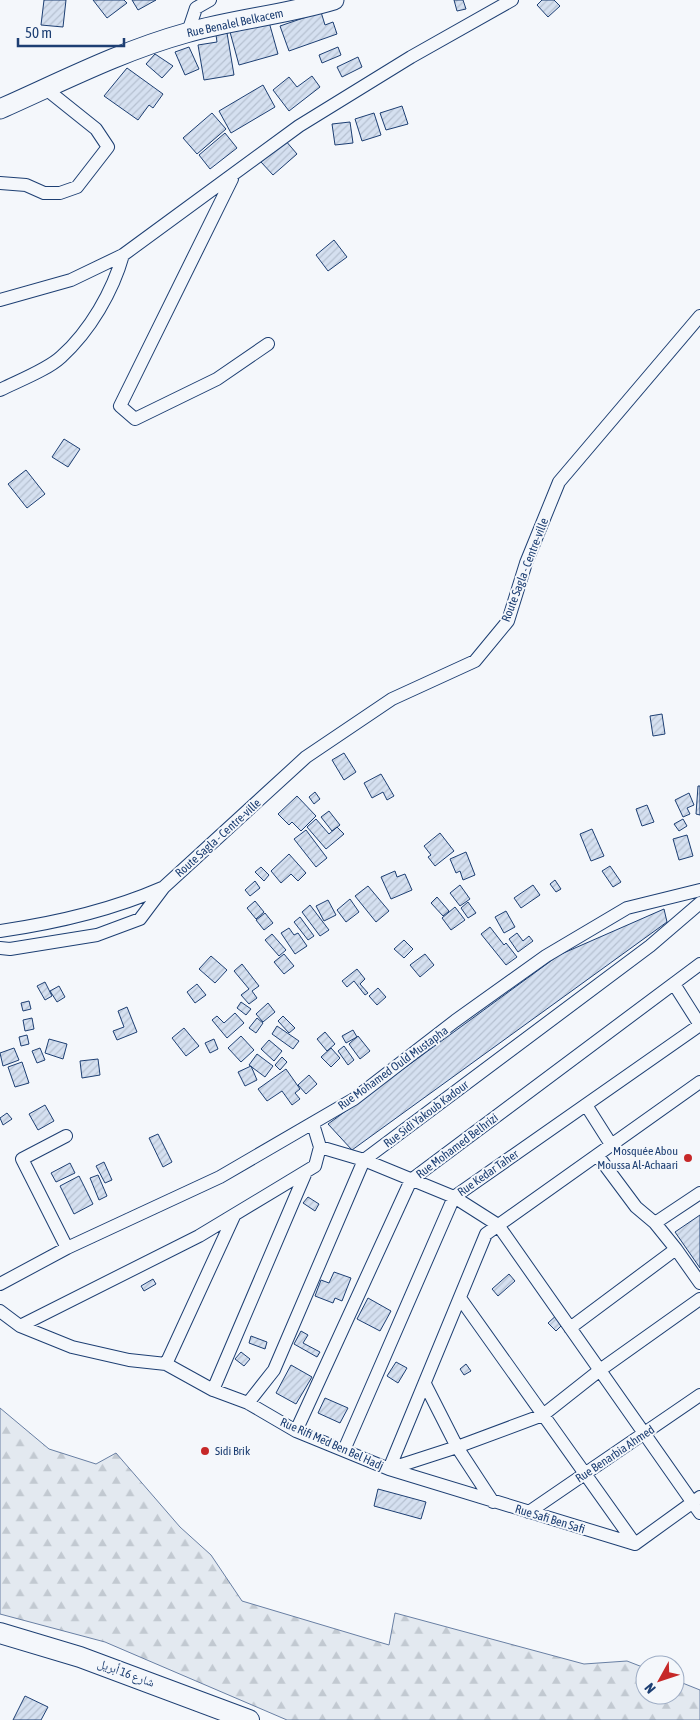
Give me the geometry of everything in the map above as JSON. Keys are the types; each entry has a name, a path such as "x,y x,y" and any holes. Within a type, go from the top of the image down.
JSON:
{"main road":[{"name":"شارع 16 أبريل","path":"0,1633 80,1657 249,1720"}],"street":[{"path":"188,32 196,8 210,0"},
{"name":"Rue Benalel Belkacem","path":"0,110 138,47 188,32 260,18 334,0"},
{"path":"0,300 71,280 123,255 233,177 299,126 411,58 512,0"},
{"path":"0,183 26,185 44,192 60,193 77,187 108,147 96,129 46,88"},
{"path":"233,177 120,406 135,419 216,379 268,344"},
{"path":"0,390 60,358 79,338 117,277 123,255"},
{"name":"Route Sagla - Centre-ville","path":"0,948 10,949 105,932 140,919 164,887 306,757 392,699 475,661 508,621 526,563 559,482 700,316"},
{"name":"Route Sagla - Centre-ville","path":"0,931 51,924 97,912 125,904 164,887"},
{"name":"Rue Mohamed Ould Mustapha","path":"0,1284 67,1248 220,1177 313,1124 354,1099 546,956 627,908 700,890"},
{"name":"Rue Sidi Yakoub Kadour","path":"248,1403 274,1370 364,1160 650,946 700,903"},
{"name":"Rue Mohamed Belhrizi","path":"296,1431 411,1180 700,964"},
{"path":"674,984 700,1025"},
{"name":"Rue Kedar Taher","path":"344,1450 454,1197 700,1025"},
{"path":"389,1469 486,1234 700,1082"},
{"path":"586,1105 612,1146"},
{"path":"20,1326 199,1236 315,1166 320,1147 313,1124"},
{"path":"66,1136 22,1159 67,1248"},
{"path":"320,1147 364,1160 454,1197 498,1225 645,1434 698,1504 635,1544 460,1298"},
{"path":"598,1156 636,1207 654,1223 676,1249 700,1283"},
{"path":"213,1390 306,1172"},
{"path":"654,1223 700,1193"},
{"path":"166,1364 234,1215"},
{"path":"570,1328 676,1249"},
{"name":"Rue Rifi Med Ben Bel Hadj","path":"0,1311 20,1326 72,1347 129,1360 166,1364 213,1390 248,1403 296,1431 389,1469 457,1448 543,1415 600,1370 700,1299"},
{"path":"425,1384 457,1448 492,1502"},
{"name":"Rue Benarbia Ahmed","path":"529,1512 700,1395"},
{"name":"Rue Safi Ben Safi","path":"389,1469 492,1502 635,1544"}],"green space":[{"path":"0,1408 49,1449 96,1464 116,1453 180,1527 211,1555 242,1601 389,1645 395,1613 584,1664 627,1661 635,1664 635,1705 685,1705 685,1684 700,1690 700,1720 287,1720 105,1642 0,1614"}],"building":[{"path":"44,0 66,0 63,27 41,25"},
{"path":"93,0 124,0 127,3 107,18"},
{"path":"132,0 156,0 138,10"},
{"path":"454,0 463,0 466,9 457,11"},
{"path":"542,0 554,0 560,6 548,17 537,5"},
{"path":"321,12 325,25 333,22 337,34 289,51 280,26"},
{"path":"269,22 278,54 239,65 230,32"},
{"path":"227,33 234,75 204,80 198,45 217,42 216,35"},
{"path":"189,47 199,69 185,75 175,52"},
{"path":"338,47 341,55 322,63 319,55"},
{"path":"155,54 173,66 162,78 146,64"},
{"path":"358,57 362,67 342,77 337,67"},
{"path":"127,68 163,94 153,108 149,105 138,120 104,96"},
{"path":"312,76 320,87 289,111 273,90 289,77 297,87"},
{"path":"263,85 275,107 231,133 219,111"},
{"path":"402,106 408,124 386,130 380,113"},
{"path":"212,113 226,129 197,154 183,138"},
{"path":"374,113 381,135 362,141 355,119"},
{"path":"350,122 353,143 335,145 332,124"},
{"path":"225,133 237,148 210,169 199,155"},
{"path":"285,140 297,154 273,175 261,162"},
{"path":"334,240 347,257 328,271 316,255"},
{"path":"64,439 80,449 68,467 52,457"},
{"path":"26,470 45,494 27,508 8,484"},
{"path":"662,714 665,734 653,736 650,716"},
{"path":"344,753 356,772 344,780 332,760"},
{"path":"381,774 394,796 387,800 383,792 372,798 364,783"},
{"path":"698,786 700,786 700,815 696,814"},
{"path":"315,792 320,799 314,804 309,797"},
{"path":"689,793 694,805 687,808 690,814 683,817 675,800"},
{"path":"297,796 316,816 301,831 292,822 289,825 278,814"},
{"path":"647,805 654,822 642,826 636,809"},
{"path":"329,811 340,825 332,831 321,817"},
{"path":"316,819 329,834 337,827 344,834 326,849 307,827"},
{"path":"683,819 687,826 679,831 674,824"},
{"path":"592,829 604,856 591,861 580,834"},
{"path":"306,830 327,858 316,867 294,839"},
{"path":"440,833 454,851 435,866 428,857 431,855 424,846"},
{"path":"687,835 693,856 679,860 673,839"},
{"path":"466,852 475,875 463,880 460,871 456,873 450,859"},
{"path":"289,854 306,873 298,881 291,874 281,883 271,871"},
{"path":"610,866 621,882 613,887 602,871"},
{"path":"261,867 269,875 264,881 255,872"},
{"path":"395,871 397,877 405,874 412,890 391,899 381,877"},
{"path":"555,880 561,889 556,892 550,884"},
{"path":"255,881 260,888 250,896 245,890"},
{"path":"460,885 470,899 460,906 450,893"},
{"path":"533,885 540,895 521,908 514,898"},
{"path":"368,886 389,911 376,922 355,896"},
{"path":"437,897 449,911 443,916 431,903"},
{"path":"350,899 359,912 346,922 337,910"},
{"path":"328,900 336,915 324,921 316,906"},
{"path":"255,901 264,912 256,919 247,908"},
{"path":"468,902 476,913 468,918 461,908"},
{"path":"310,905 329,930 320,936 302,912"},
{"path":"455,907 465,920 451,930 442,918"},
{"path":"664,909 667,922 352,1150 328,1124 559,955"},
{"path":"506,911 515,927 504,933 495,917"},
{"path":"265,913 273,923 264,930 256,920"},
{"path":"300,917 314,936 308,940 294,922"},
{"path":"490,927 504,945 506,943 517,957 506,965 481,934"},
{"path":"289,928 294,935 298,933 307,946 295,954 281,933"},
{"path":"517,933 523,941 529,936 533,941 518,952 509,939"},
{"path":"272,934 286,950 279,956 265,940"},
{"path":"404,940 413,949 404,958 394,949"},
{"path":"284,954 294,966 284,974 274,962"},
{"path":"425,954 434,965 420,977 410,965"},
{"path":"211,956 227,970 215,983 199,969"},
{"path":"242,964 259,986 252,991 257,998 249,1004 241,995 249,989 234,971"},
{"path":"357,969 365,979 360,984 368,993 365,995 354,981 347,987 342,981"},
{"path":"45,982 52,996 45,1000 37,986"},
{"path":"197,984 206,995 195,1003 187,992"},
{"path":"59,986 65,997 57,1002 50,991"},
{"path":"378,988 386,997 377,1005 369,996"},
{"path":"29,1001 31,1009 23,1011 21,1003"},
{"path":"241,1002 251,1009 246,1015 237,1008"},
{"path":"268,1003 275,1012 263,1022 256,1014"},
{"path":"127,1007 137,1032 117,1040 113,1031 124,1027 118,1011"},
{"path":"235,1013 244,1023 227,1038 212,1020 217,1016 224,1023"},
{"path":"283,1016 295,1028 289,1033 278,1021"},
{"path":"32,1018 34,1029 25,1031 23,1020"},
{"path":"257,1018 263,1023 256,1033 249,1028"},
{"path":"277,1026 299,1041 293,1049 272,1034"},
{"path":"184,1028 199,1046 186,1056 172,1038"},
{"path":"353,1030 357,1037 346,1043 342,1036"},
{"path":"325,1032 335,1044 327,1051 317,1039"},
{"path":"27,1035 29,1044 21,1046 19,1037"},
{"path":"241,1036 254,1050 241,1062 228,1048"},
{"path":"358,1036 370,1051 360,1059 349,1044"},
{"path":"49,1039 67,1044 63,1059 45,1053"},
{"path":"214,1039 218,1049 210,1053 205,1043"},
{"path":"269,1040 282,1051 274,1061 261,1049"},
{"path":"344,1046 354,1060 348,1065 338,1051"},
{"path":"14,1048 19,1060 3,1066 0,1053"},
{"path":"40,1048 45,1060 37,1063 32,1051"},
{"path":"331,1048 340,1058 331,1067 321,1057"},
{"path":"257,1054 273,1066 265,1077 249,1065"},
{"path":"282,1057 287,1062 280,1070 275,1065"},
{"path":"98,1059 100,1075 82,1078 80,1061"},
{"path":"22,1062 29,1083 15,1087 8,1067"},
{"path":"251,1066 257,1080 245,1086 238,1072"},
{"path":"286,1069 300,1089 295,1093 300,1099 292,1105 282,1091 267,1101 258,1089"},
{"path":"309,1075 317,1084 306,1094 298,1085"},
{"path":"45,1105 54,1121 38,1130 29,1114"},
{"path":"7,1113 12,1119 3,1125 0,1118"},
{"path":"158,1134 172,1162 163,1167 149,1138"},
{"path":"104,1162 112,1180 105,1183 96,1166"},
{"path":"70,1163 75,1173 56,1182 51,1173"},
{"path":"98,1175 107,1196 99,1200 90,1178"},
{"path":"79,1176 93,1204 74,1214 60,1186"},
{"path":"308,1197 319,1204 315,1211 303,1203"},
{"path":"700,1215 700,1268 675,1232"},
{"path":"334,1272 351,1278 342,1301 335,1298 333,1303 315,1296 321,1280 329,1283"},
{"path":"509,1274 515,1281 498,1296 492,1289"},
{"path":"153,1279 156,1284 144,1291 141,1286"},
{"path":"368,1298 391,1311 380,1331 357,1319"},
{"path":"559,1313 566,1321 556,1331 548,1323"},
{"path":"301,1331 308,1335 303,1343 320,1352 317,1357 294,1344"},
{"path":"251,1336 267,1342 265,1349 249,1343"},
{"path":"241,1352 250,1359 244,1366 235,1359"},
{"path":"396,1362 407,1368 398,1383 387,1376"},
{"path":"466,1364 471,1371 464,1375 460,1369"},
{"path":"291,1365 312,1377 296,1404 276,1393"},
{"path":"325,1398 348,1408 340,1423 318,1413"},
{"path":"378,1489 426,1502 421,1519 374,1506"},
{"path":"25,1696 48,1707 41,1720 13,1720"}],"place":[{"name":"Mosquée Abou Moussa Al-Achaari","path":"688,1158"},
{"name":"Sidi Brik","path":"205,1451"}]}
